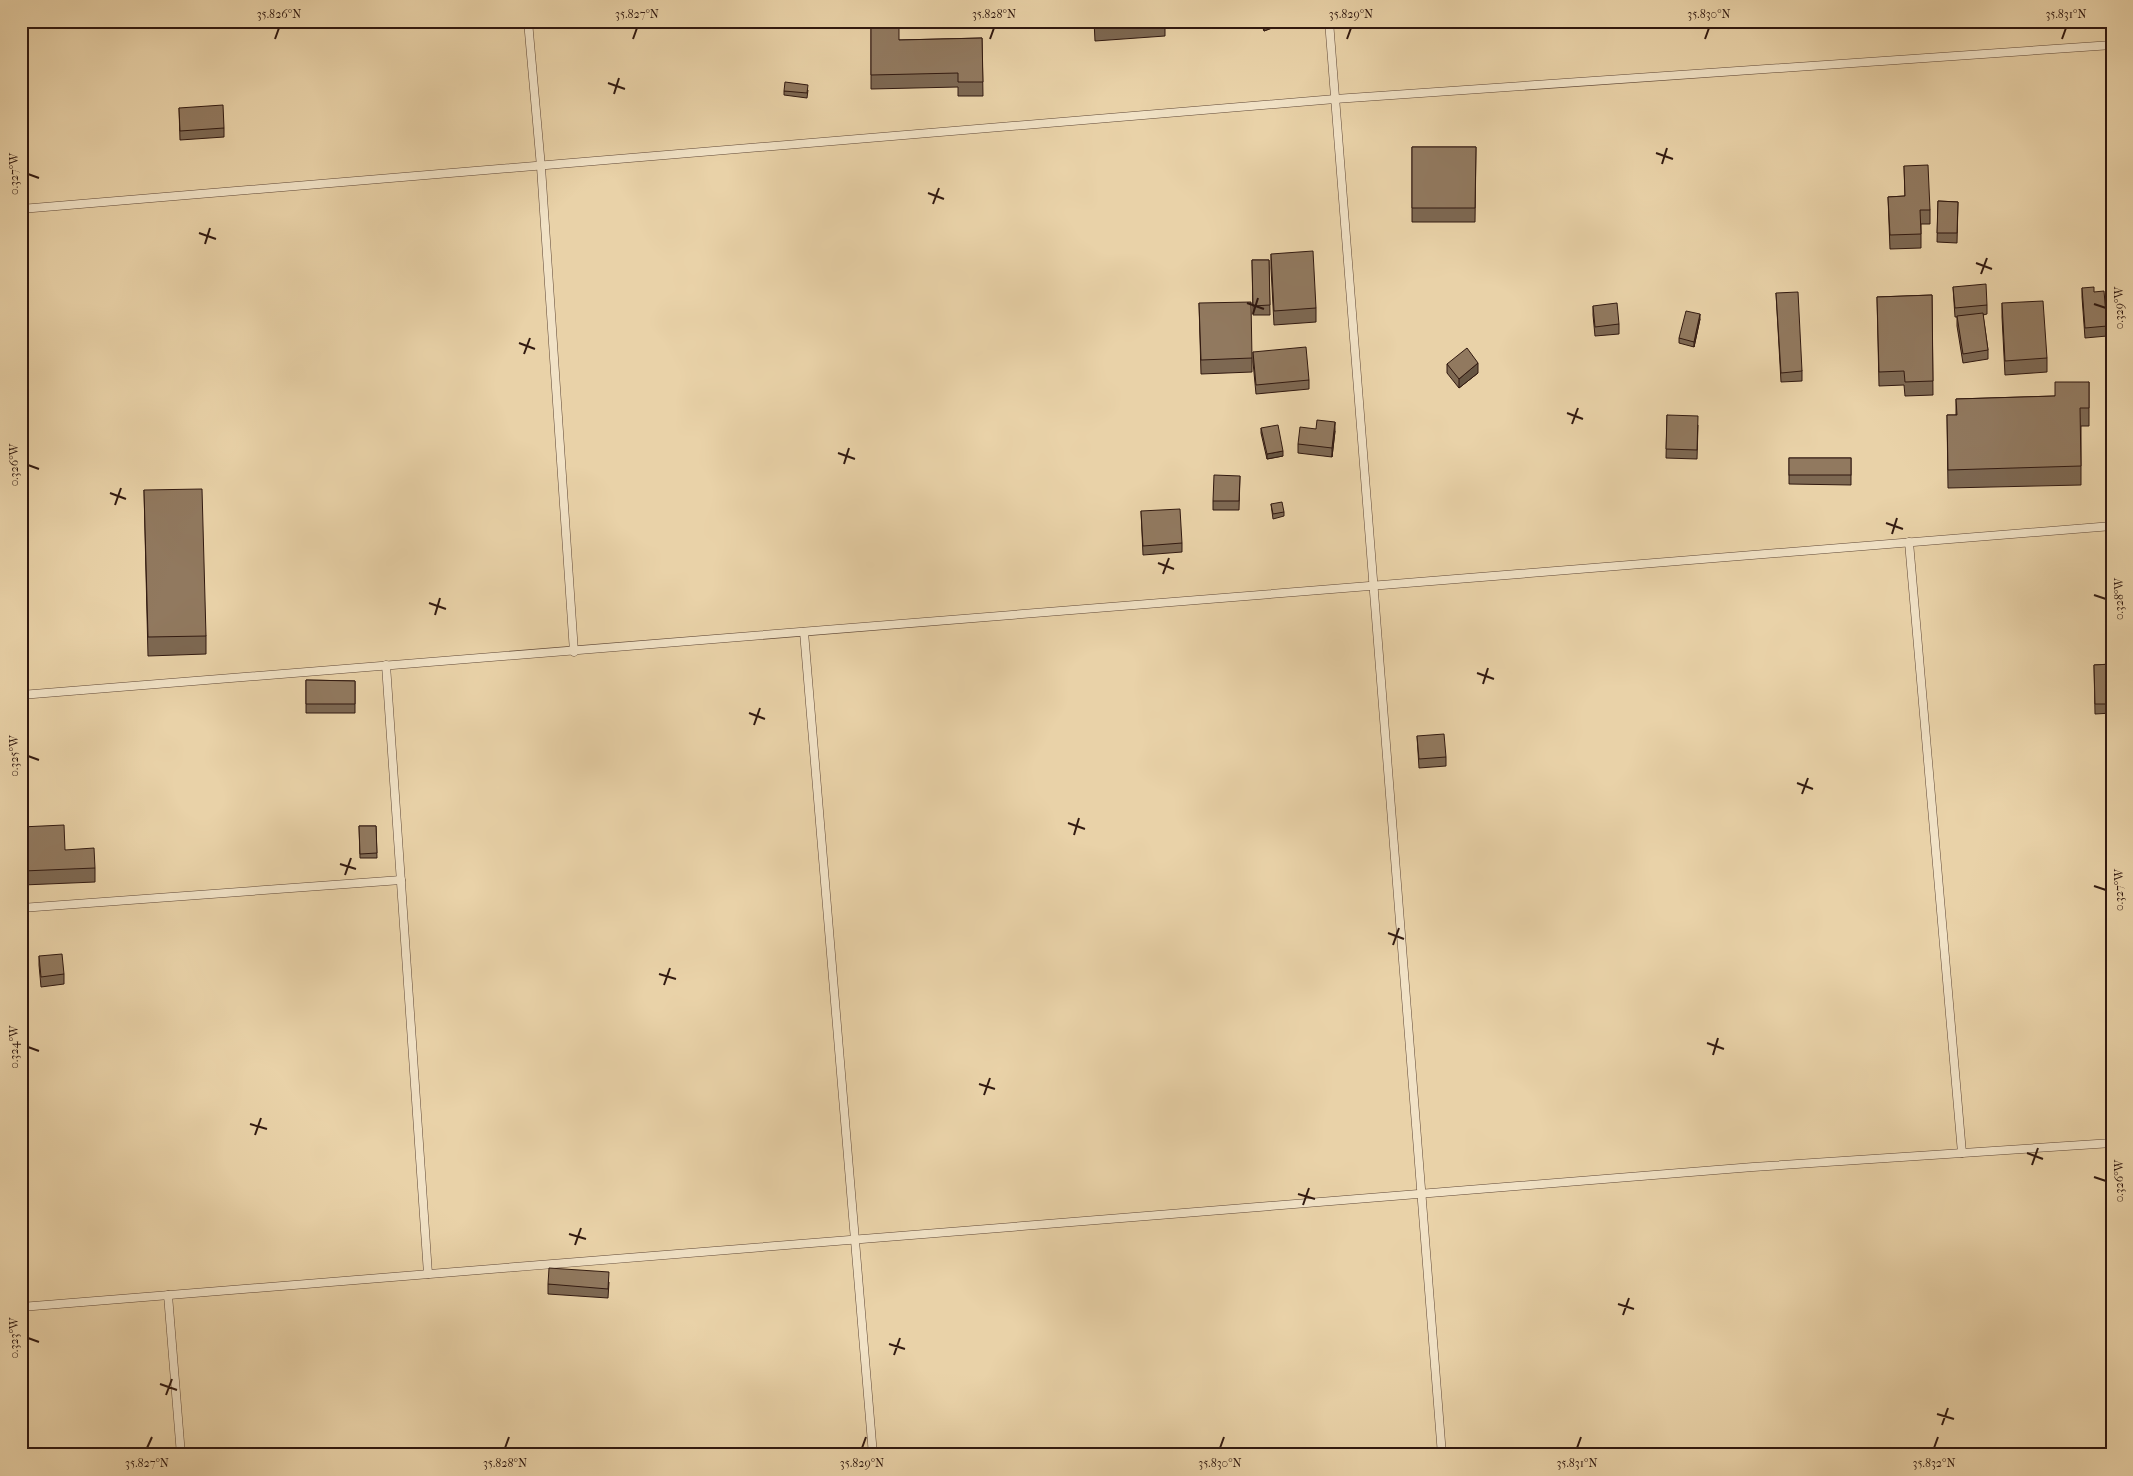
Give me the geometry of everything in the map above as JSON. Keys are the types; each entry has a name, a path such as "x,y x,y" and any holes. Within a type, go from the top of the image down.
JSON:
{"lane":[{"path":"528,21 574,652"},
{"path":"1329,21 1442,1455"},
{"path":"21,210 1335,99 2112,45"},
{"path":"21,695 574,652 2112,526"},
{"path":"1909,542 1962,1153"},
{"path":"804,632 873,1455"},
{"path":"386,666 428,1274"},
{"path":"21,908 401,880"},
{"path":"21,1306 1753,1167 2112,1143"},
{"path":"168,1295 180,1455"}],"building":[{"path":"1095,21 1165,21 1165,22 1095,27"},
{"path":"1262,21 1277,21 1264,26"},
{"path":"899,27 899,40 982,38 983,82 958,82 958,73 871,75 871,28"},
{"path":"785,82 808,85 807,93 784,91"},
{"path":"223,105 224,128 180,131 179,108"},
{"path":"1412,147 1476,147 1475,208 1412,208"},
{"path":"1928,165 1930,210 1920,210 1921,234 1890,235 1888,197 1905,196 1904,166"},
{"path":"1938,201 1958,202 1957,233 1937,233"},
{"path":"1313,251 1316,308 1274,311 1271,254"},
{"path":"1252,260 1269,260 1270,305 1253,306"},
{"path":"1986,284 1987,305 1955,308 1953,287"},
{"path":"2094,287 2094,292 2104,291 2107,326 2085,328 2082,288"},
{"path":"1798,292 1802,371 1781,373 1776,293"},
{"path":"1932,295 1933,381 1905,382 1904,371 1879,372 1877,297"},
{"path":"2043,301 2047,358 2005,361 2002,303"},
{"path":"1251,302 1252,358 1201,360 1199,303"},
{"path":"1617,303 1619,324 1595,327 1593,306"},
{"path":"1686,311 1700,314 1694,342 1679,338"},
{"path":"1983,313 1988,350 1963,354 1957,316"},
{"path":"1306,347 1309,380 1256,385 1253,352"},
{"path":"1467,348 1478,363 1459,379 1447,364"},
{"path":"2055,382 2089,382 2089,408 2080,408 2081,466 1948,470 1947,415 1957,415 1956,399 2055,396"},
{"path":"1667,415 1698,416 1697,450 1666,449"},
{"path":"1317,420 1335,422 1332,448 1298,444 1300,427 1316,429"},
{"path":"21,421 26,421 26,439 21,439"},
{"path":"1278,425 1283,451 1267,454 1261,428"},
{"path":"1789,458 1851,458 1851,475 1789,475"},
{"path":"1214,475 1240,476 1239,501 1213,501"},
{"path":"202,489 206,636 148,637 144,490"},
{"path":"1282,502 1284,512 1273,514 1271,504"},
{"path":"1180,509 1182,543 1143,546 1141,511"},
{"path":"2112,664 2112,704 2095,704 2094,665"},
{"path":"306,680 355,681 355,704 306,704"},
{"path":"1444,734 1446,757 1419,759 1417,736"},
{"path":"21,805 25,805 24,817 21,817"},
{"path":"64,825 65,850 94,848 95,868 23,871 21,827"},
{"path":"359,826 376,826 377,853 360,854"},
{"path":"62,954 64,974 41,977 39,956"},
{"path":"549,1268 609,1272 608,1289 548,1284"}]}
